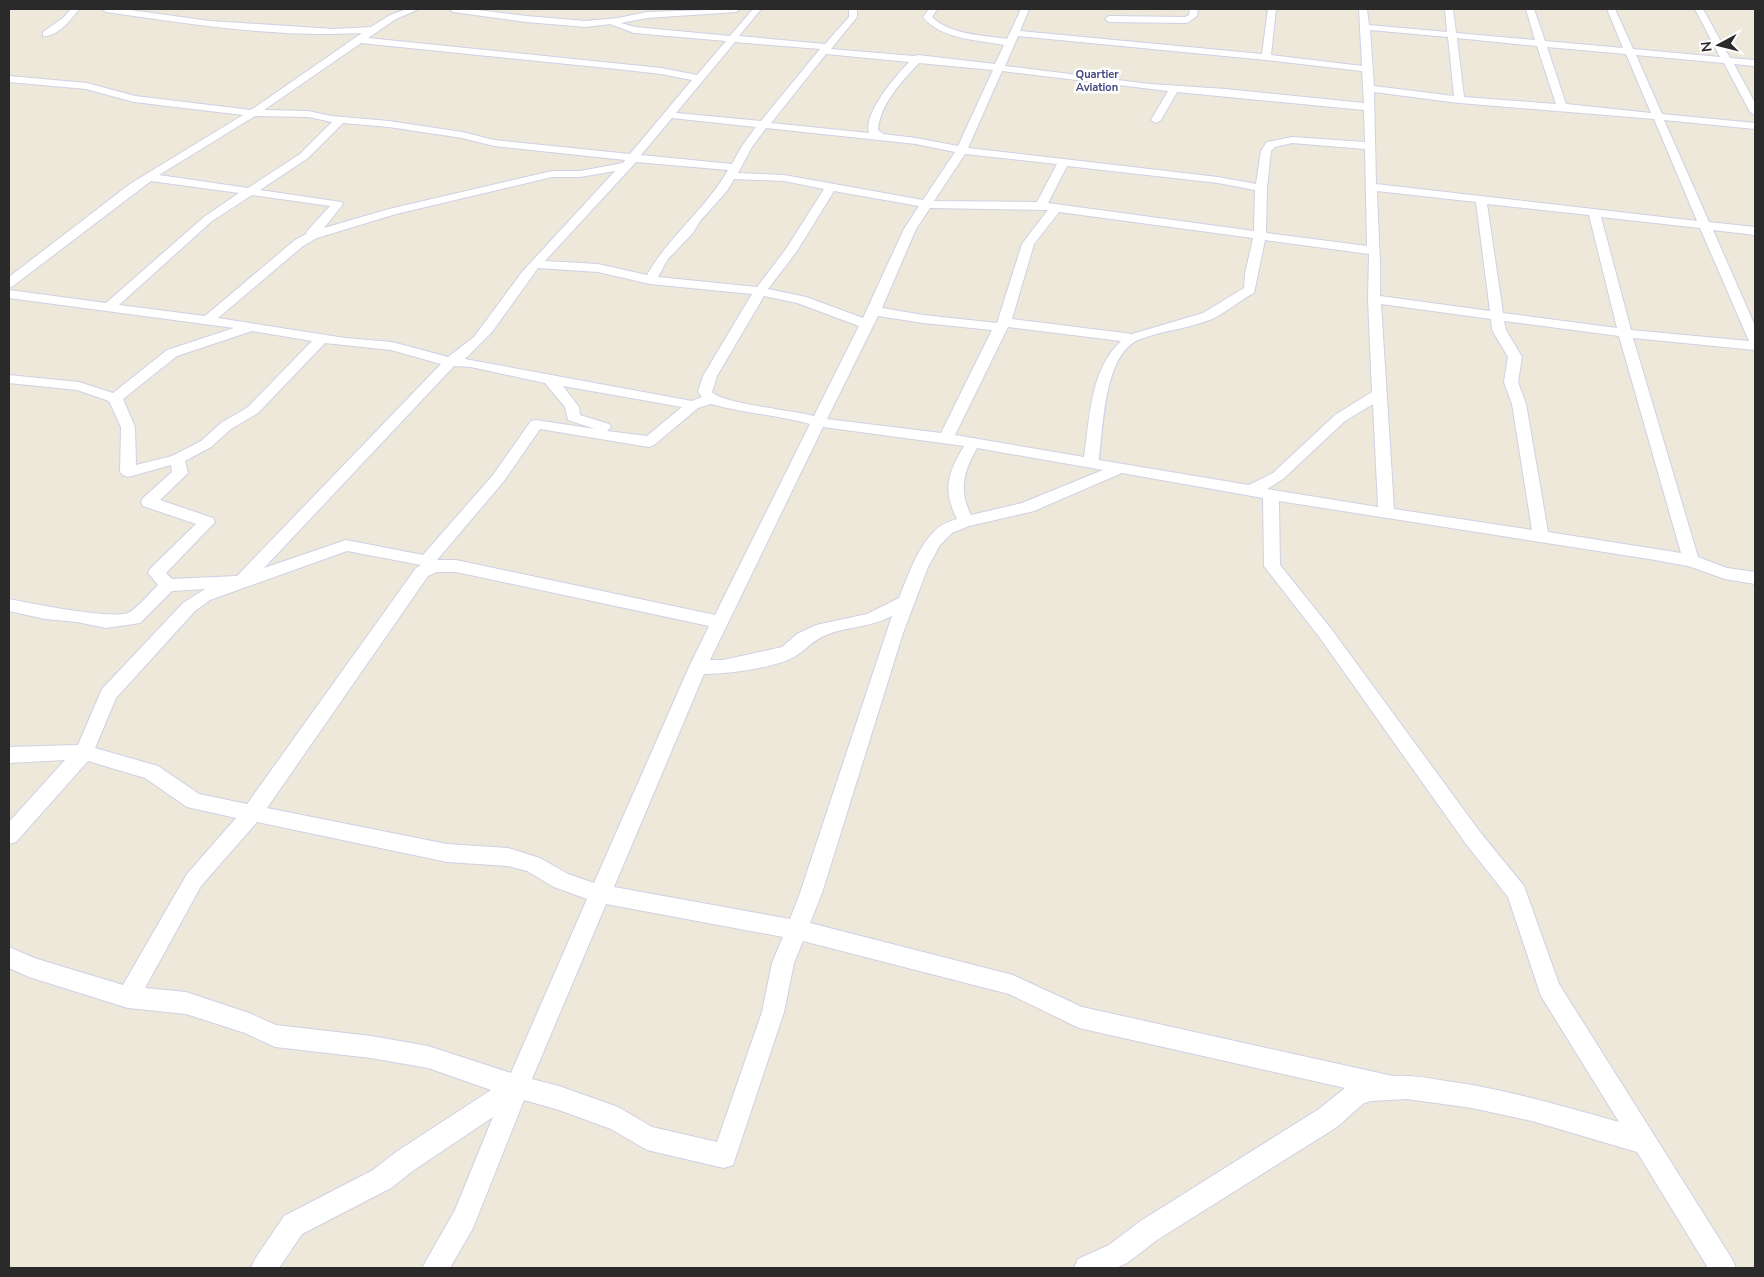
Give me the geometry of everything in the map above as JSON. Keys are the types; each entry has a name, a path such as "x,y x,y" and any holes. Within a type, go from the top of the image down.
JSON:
{"street":[{"path":"46,34 66,20 75,9"},
{"path":"106,9 210,24 334,32 373,30"},
{"path":"9,283 134,186 254,113 373,30 394,17 415,9"},
{"path":"453,9 586,24 612,22 647,15 736,9"},
{"path":"539,20 551,9"},
{"path":"9,605 45,613 77,616 106,622 134,619 168,585 241,582 450,362 470,348 490,326 521,279 630,161 757,9"},
{"path":"650,280 663,257 689,230 694,219 723,189 747,146 853,17 853,9"},
{"path":"933,9 927,17 942,29 1013,38 1187,20 1193,16 1194,9"},
{"path":"435,1268 464,1219 517,1087 698,667 870,317 910,229 962,150 1025,9"},
{"path":"1103,30 1112,9"},
{"path":"1266,57 1272,9"},
{"path":"1363,9 1366,27 1366,69 1369,88 1372,242 1375,251 1374,299 1386,514"},
{"path":"1449,9 1459,100"},
{"path":"1530,9 1562,107"},
{"path":"1611,9 1755,341"},
{"path":"1699,9 1755,112"},
{"path":"612,22 634,30 918,58 1095,81 1368,107"},
{"path":"1366,27 1755,63"},
{"path":"1103,30 1266,57 1366,69"},
{"path":"360,40 661,71 700,79"},
{"path":"880,138 873,131 874,122 893,85 918,58"},
{"path":"9,78 87,86 134,99 254,113 308,114 340,120 389,124 462,135 494,143 630,161 784,178 925,204 1042,206 1375,251"},
{"path":"1369,88 1459,100 1562,107 1755,126"},
{"path":"1156,120 1174,89"},
{"path":"670,115 916,142 962,150 1025,156 1063,163 1218,180 1261,188"},
{"path":"110,306 208,219 246,192 304,156 340,120"},
{"path":"535,264 598,268 650,280 760,291 870,317 1002,325 1019,323 1132,338 1190,323 1208,316 1234,298 1250,290 1251,274 1260,235 1261,188 1266,151 1271,144 1292,140 1370,146"},
{"path":"299,243 313,234 393,211 552,174 580,174 630,161"},
{"path":"1042,206 1063,163"},
{"path":"149,178 336,204 325,221 208,320"},
{"path":"1371,187 1755,231"},
{"path":"710,399 705,392 710,376 760,291 791,251 830,188"},
{"path":"1481,200 1499,330 1515,357 1510,382 1521,412 1541,536"},
{"path":"946,438 1002,325 1028,244 1056,209"},
{"path":"1594,212 1626,333 1691,561"},
{"path":"9,294 110,306 322,338 392,346 450,362 471,364 693,405"},
{"path":"1374,299 1626,333 1755,346"},
{"path":"115,398 172,353 251,327"},
{"path":"9,379 79,386 115,398 128,427 128,472 177,459 206,444 226,426 252,410 322,338"},
{"path":"1091,462 1104,378 1118,352 1132,338"},
{"path":"550,380 572,407 573,416 649,442"},
{"path":"1262,492 1340,418 1379,394"},
{"path":"9,836 84,752 108,694 189,607 204,596 346,545 427,561 484,498 536,424 649,442 693,405 710,399 738,407 793,415 818,422 946,438 1386,514 1649,553 1691,561 1725,573 1755,578"},
{"path":"966,521 958,506 954,482 962,462 973,443"},
{"path":"168,585 156,573 207,522 150,502 180,473 177,459"},
{"path":"9,957 29,967 128,997 186,1002 250,1024 275,1036 371,1047 428,1057 618,1119 647,1138 724,1156 773,1012 783,963 814,884 894,633 920,567 933,542 946,529 966,521 1003,514 1028,506 1121,468"},
{"path":"1262,492 1272,566 1326,634 1473,838 1517,893 1549,988 1722,1268"},
{"path":"128,997 194,880 252,813 422,572 434,566 456,566 720,622"},
{"path":"698,667 723,667 769,658 788,652 803,638 822,629 871,619 906,602"},
{"path":"9,754 84,752 151,772 194,801 447,853 508,857 533,864 561,881 600,894 797,930 1013,984 1079,1017 1391,1087 1472,1096 1532,1110 1644,1142"},
{"path":"264,1268 293,1225 382,1179 405,1161 517,1087"},
{"path":"1087,1268 1118,1254 1148,1231 1328,1118 1356,1095 1370,1090 1391,1087"}],"district":[{"name":"Quartier Aviation","path":"1097,80"}]}
